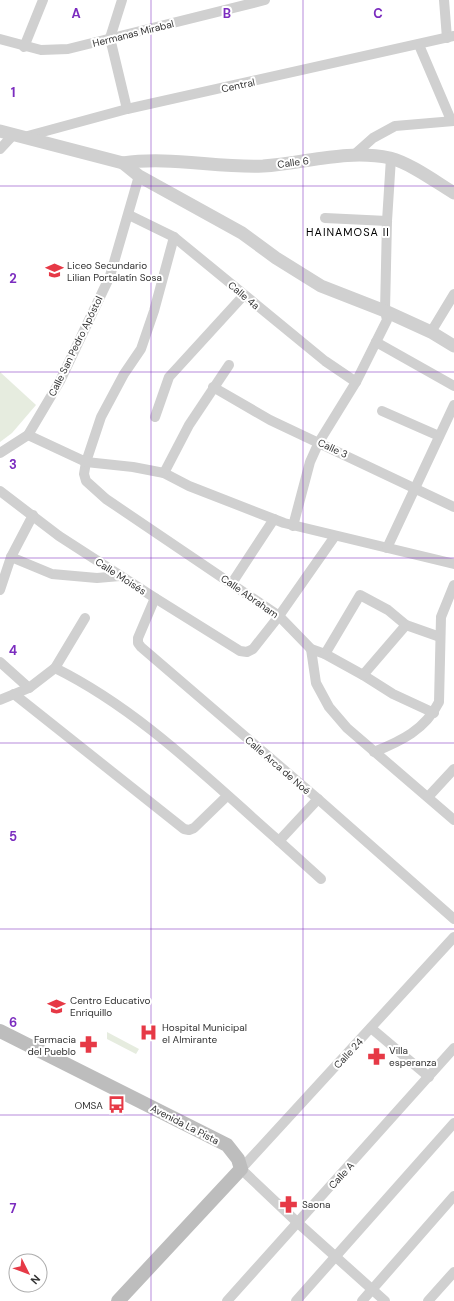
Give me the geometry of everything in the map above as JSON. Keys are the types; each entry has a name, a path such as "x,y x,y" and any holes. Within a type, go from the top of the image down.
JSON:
{"main road":[{"name":"Avenida La Pista","path":"0,1031 227,1145 238,1159 240,1169"},
{"path":"118,1301 240,1169"}],"street":[{"path":"24,47 43,0"},
{"path":"122,0 110,38 127,109"},
{"name":"Hermanas Mirabal","path":"0,39 24,47 41,50 68,49 265,0"},
{"path":"444,0 450,37"},
{"name":"Central","path":"19,135 127,109 450,37"},
{"path":"355,154 373,138 395,126 452,120 419,45"},
{"path":"0,131 123,163 139,176 242,233 276,258 321,286 386,315 432,332 454,346"},
{"path":"0,149 19,135"},
{"name":"Calle 6","path":"123,163 143,160 262,166 355,154 391,158 425,175 454,193"},
{"path":"293,526 310,462 319,442 356,382 376,342 386,315 387,221 391,158"},
{"name":"Calle San Pedro Apóstol","path":"0,453 28,435 60,381 110,276 129,215 139,176"},
{"name":"Calle 4a","path":"129,215 174,236 325,361 356,382"},
{"path":"325,218 387,221"},
{"name":"Calle Abraham","path":"174,236 154,311 141,349 124,374 101,417 86,462 84,474 86,481 95,490 280,616 311,649 325,654 393,694 434,713"},
{"path":"432,332 454,294"},
{"path":"155,417 169,377 244,295"},
{"path":"376,342 454,386"},
{"path":"164,473 188,425 229,365"},
{"name":"Calle 3","path":"213,388 270,420 454,507"},
{"path":"387,548 439,436 451,418 454,405"},
{"path":"382,411 439,436"},
{"path":"28,435 86,462 133,467 164,473 189,486 293,526 454,564"},
{"name":"Calle Moisés","path":"0,491 59,536 240,651 247,652 253,649 280,616"},
{"path":"0,590 11,557 33,516"},
{"path":"232,583 274,519"},
{"path":"280,616 335,536"},
{"path":"11,557 52,574 97,578 120,576"},
{"path":"374,752 414,734 434,713 439,702 441,618 454,585"},
{"path":"325,654 360,595 388,610 406,625 440,637"},
{"name":"Calle Arca de Noé","path":"155,598 138,638 138,643 141,647 318,799 454,919"},
{"path":"0,700 29,688 55,668 85,618"},
{"path":"363,675 406,625"},
{"path":"311,649 316,683 329,707 347,728 454,820"},
{"path":"0,662 29,688"},
{"path":"55,668 82,681 144,723 279,841 321,880"},
{"path":"14,694 184,829 189,830 194,828 227,796"},
{"path":"428,797 454,769"},
{"path":"279,841 318,799"},
{"name":"Calle 24","path":"240,1169 454,937"},
{"path":"371,1028 429,1077"},
{"name":"Calle A","path":"227,1301 454,1048"},
{"path":"296,1301 454,1123"},
{"path":"240,1169 385,1301"},
{"path":"362,1301 454,1196"},
{"path":"428,1301 454,1272"}],"shaded area":[{"path":"0,372 36,405 12,433 0,442"},
{"path":"107,1032 139,1049 136,1054 107,1039"}],"place":[{"name":"Liceo Secundario Lilian Portalatín Sosa","path":"54,271"},
{"name":"Centro Educativo Enriquillo","path":"57,1006"},
{"name":"Hospital Municipal el Almirante","path":"149,1033"},
{"name":"Farmacia del Pueblo","path":"89,1045"},
{"name":"Villa esperanza","path":"376,1056"},
{"name":"OMSA","path":"116,1105"},
{"name":"Saona","path":"289,1204"}],"district":[{"name":"HAINAMOSA II","path":"348,232"}]}
